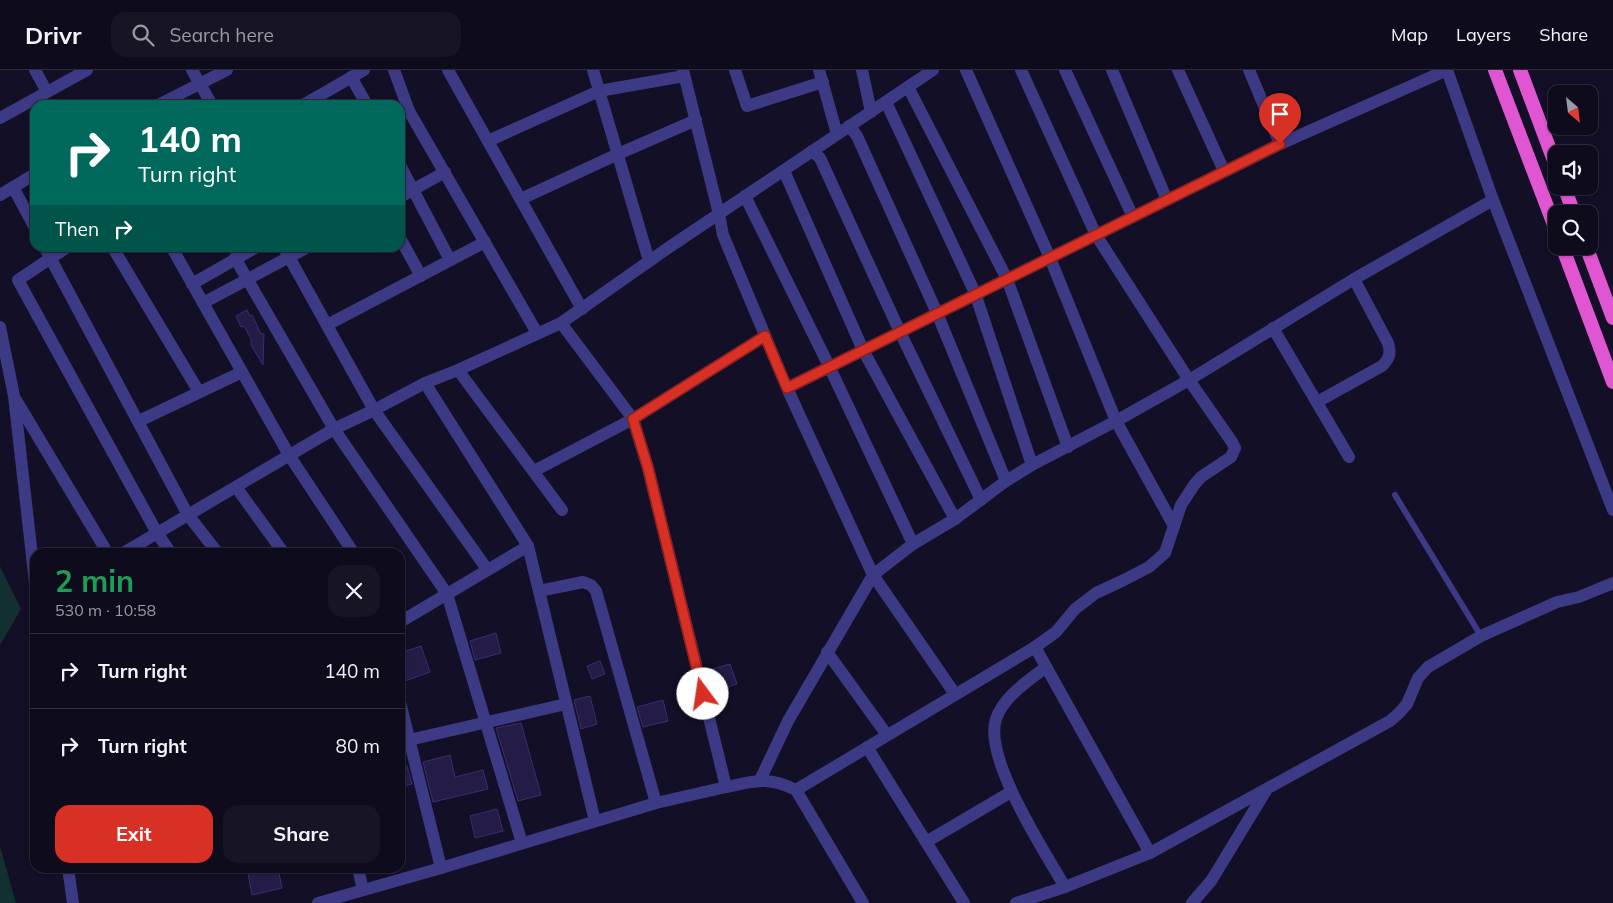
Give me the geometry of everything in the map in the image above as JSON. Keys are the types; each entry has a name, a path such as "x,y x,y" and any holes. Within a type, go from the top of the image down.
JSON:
{"highway":[{"path":"1495,70 1548,209"},
{"path":"1520,70 1548,145"},
{"path":"1565,255 1613,382"},
{"path":"1589,255 1613,318"}],"street":[{"path":"35,70 47,92"},
{"path":"33,100 87,70"},
{"path":"192,70 209,100"},
{"path":"168,100 227,70"},
{"path":"323,100 351,77 364,70"},
{"path":"394,70 405,100"},
{"path":"448,70 582,309"},
{"path":"592,70 649,261"},
{"path":"735,70 747,106 821,76 837,134"},
{"path":"862,70 872,112"},
{"path":"132,548 334,429 425,382 458,370 561,322 934,70"},
{"path":"966,70 1050,258 1116,421 1174,526"},
{"path":"796,790 1035,647 1056,632 1075,608 1096,593 1124,580 1154,562 1165,553 1181,506 1194,485 1208,472 1229,460 1234,453 1234,448 1096,235 1021,70"},
{"path":"1065,70 1133,216"},
{"path":"1112,70 1166,200"},
{"path":"1178,70 1224,171"},
{"path":"1249,70 1280,144"},
{"path":"787,388 1280,144 1447,70 1493,200 1613,510"},
{"path":"488,141 599,91 684,73 723,235 787,388 873,575 955,694"},
{"path":"351,77 364,100"},
{"path":"908,87 1007,279 1068,447"},
{"path":"405,100 409,111 537,333"},
{"path":"0,118 30,101"},
{"path":"886,102 975,294 1032,465"},
{"path":"520,199 696,120"},
{"path":"849,126 861,145 937,313 1006,481"},
{"path":"812,151 820,158 900,332 981,500"},
{"path":"784,171 863,350 955,519"},
{"path":"405,194 445,172"},
{"path":"405,175 450,260"},
{"path":"0,194 30,177"},
{"path":"13,187 30,219"},
{"path":"745,196 829,366 913,544"},
{"path":"760,780 788,721 873,575 913,544 955,519 1006,481 1032,465 1189,380 1354,279 1493,200"},
{"path":"327,325 485,242"},
{"path":"405,247 421,276"},
{"path":"115,252 199,392"},
{"path":"174,252 289,455 350,548"},
{"path":"192,284 247,252"},
{"path":"203,304 248,279 287,252 374,410 487,569"},
{"path":"167,548 157,533 18,280 48,253 188,516 214,548"},
{"path":"235,258 334,429 447,594 522,843"},
{"path":"1317,402 1382,366 1389,360 1391,352 1388,343 1354,279"},
{"path":"561,322 633,419 648,468 726,787"},
{"path":"0,327 14,396 31,548"},
{"path":"1273,328 1349,457"},
{"path":"534,471 633,419 765,336"},
{"path":"458,370 562,510"},
{"path":"139,421 242,372"},
{"path":"425,382 528,546 595,821"},
{"path":"14,396 105,548"},
{"path":"236,487 280,548"},
{"path":"405,619 528,546"},
{"path":"539,590 583,582 591,585 596,591 656,803"},
{"path":"1016,903 1065,887 1150,852 1390,720 1400,713 1407,704 1418,678 1428,667 1481,636 1557,602 1579,597 1613,583"},
{"path":"1035,647 1150,852"},
{"path":"827,652 887,735"},
{"path":"1046,668 1012,695 1001,709 996,720 994,739 1012,792 1065,887"},
{"path":"409,740 566,704"},
{"path":"405,723 441,868"},
{"path":"867,747 964,903"},
{"path":"318,903 656,803 760,780 784,784 796,790 863,903"},
{"path":"1192,903 1211,881 1267,789"},
{"path":"926,842 1012,792"},
{"path":"69,873 73,903"},
{"path":"359,873 363,890"}],"lane":[{"path":"1395,495 1481,636"}],"green space":[{"path":"0,566 21,609 0,645"},
{"path":"0,846 16,903 0,903"}],"building":[{"path":"247,310 250,316 252,315 261,334 264,334 263,365 251,345 251,339 244,326 241,327 236,316"},
{"path":"496,633 501,653 475,660 470,641"},
{"path":"421,646 430,672 405,681 405,651"},
{"path":"600,661 605,674 592,679 587,666"},
{"path":"730,664 737,684 711,692 706,671"},
{"path":"590,696 597,724 581,729 574,700"},
{"path":"663,700 668,721 643,727 637,707"},
{"path":"521,723 541,795 518,801 496,728"},
{"path":"450,755 455,777 483,770 488,789 433,802 423,762"},
{"path":"407,766 412,784 405,786 405,767"},
{"path":"497,809 503,831 475,838 470,816"},
{"path":"248,873 279,873 282,888 252,895"}],"route":[{"path":"703,694 648,468 633,419 765,336 787,388 1280,144"}]}
